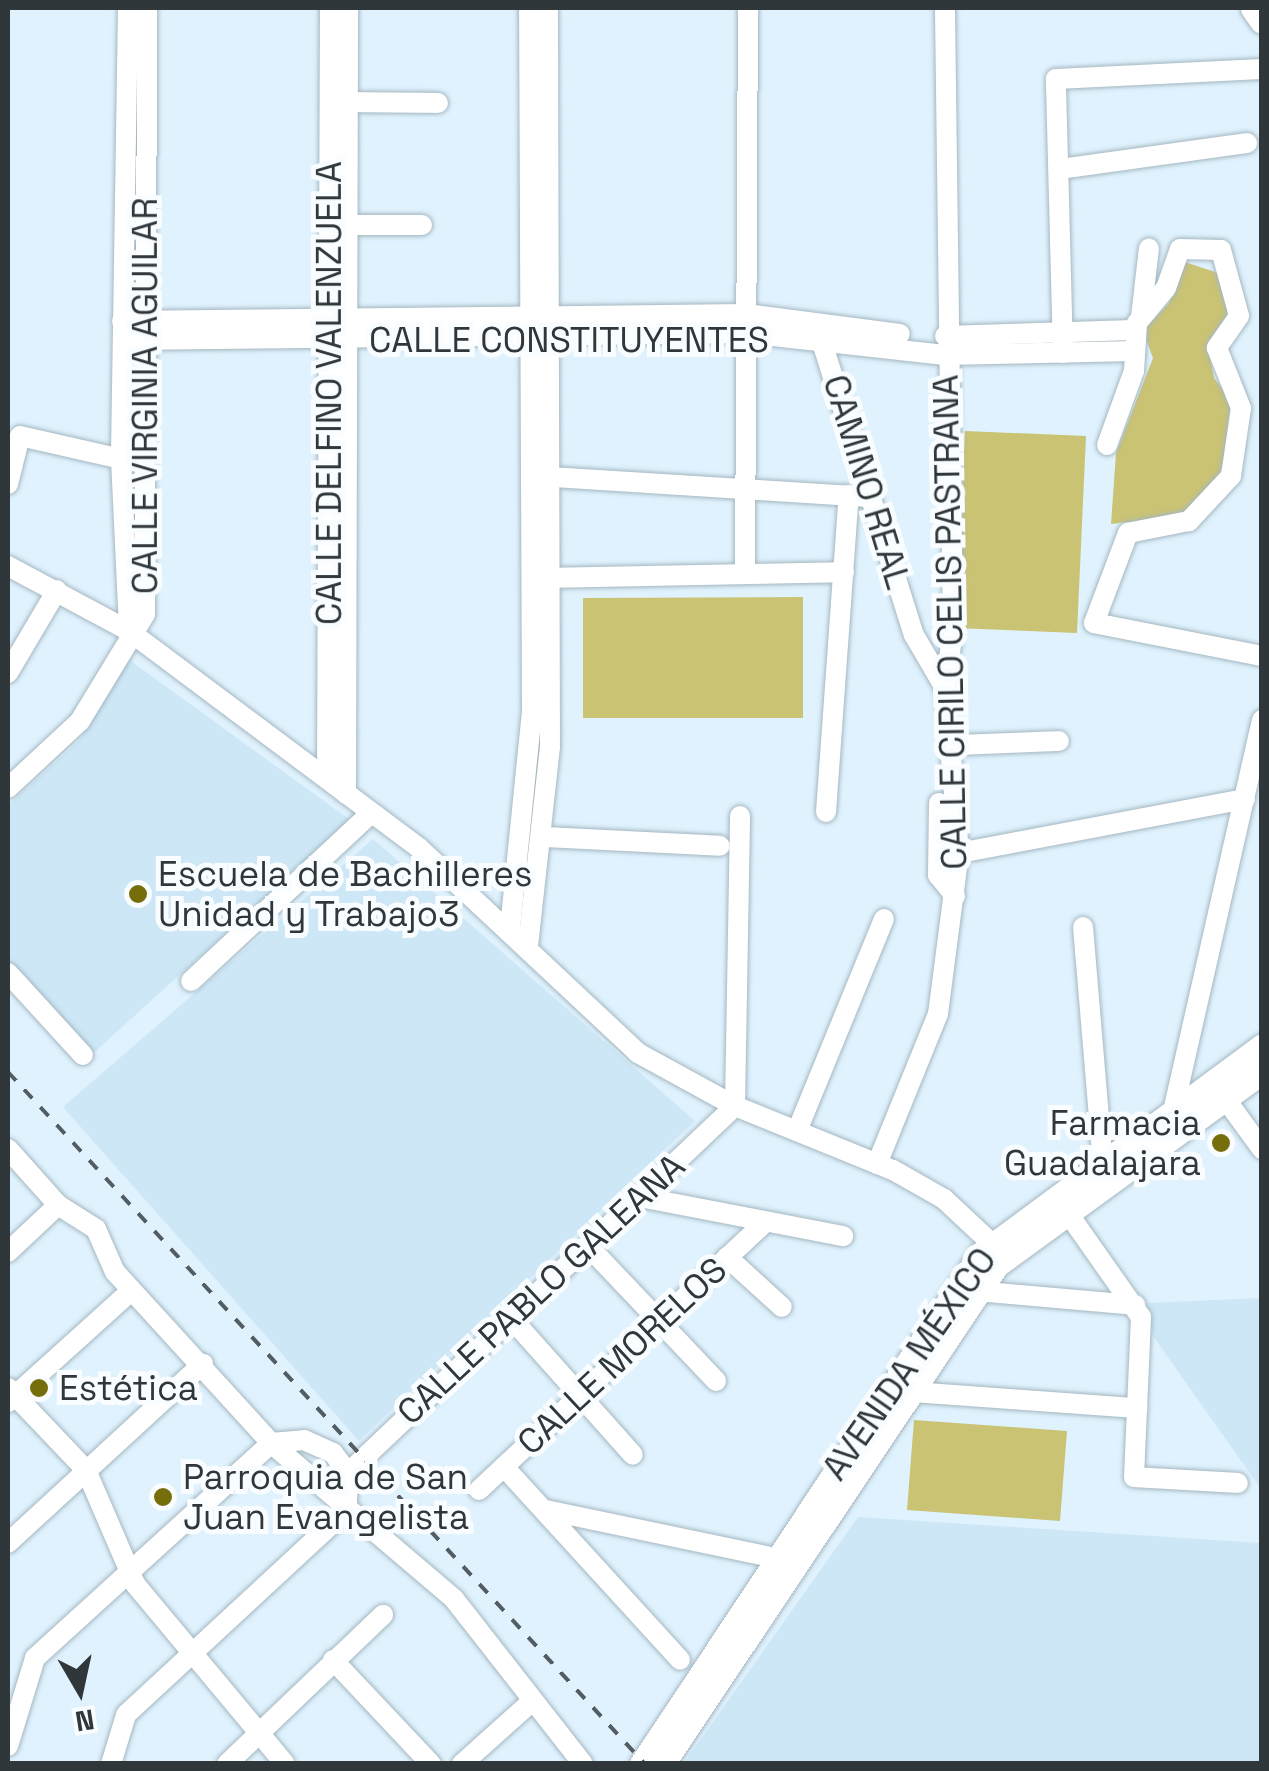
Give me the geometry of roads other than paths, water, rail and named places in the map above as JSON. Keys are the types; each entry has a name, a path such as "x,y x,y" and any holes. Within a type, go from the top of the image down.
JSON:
{"main road":[{"path":"1253,8 1262,21"},
{"name":"AVENIDA MÉXICO","path":"662,1764 690,1707 998,1249 1218,1088 1262,1046"},
{"name":"AVENIDA MÉXICO","path":"998,1249 1065,1208 1103,1169 1174,1108 1262,1071"},
{"name":"AVENIDA MÉXICO","path":"642,1764 690,1707 912,1392 967,1291"}],"street":[{"name":"CALLE VIRGINIA AGUILAR","path":"128,8 133,330 145,614 129,631"},
{"name":"CALLE VIRGINIA AGUILAR","path":"129,631 121,458 133,330 148,8"},
{"name":"CALLE DELFINO VALENZUELA","path":"330,8 338,225 337,578 346,794"},
{"name":"CALLE DELFINO VALENZUELA","path":"338,225 347,102 348,8"},
{"path":"510,928 528,796 552,478 529,8"},
{"path":"528,946 545,837 543,329 548,8"},
{"path":"745,574 748,8"},
{"name":"CALLE CIRILO CELIS PASTRANA","path":"877,1164 938,1014 960,853 955,745 945,688 953,630 945,345 944,8"},
{"path":"1063,343 1056,79 1262,69"},
{"path":"347,102 438,103"},
{"path":"1060,169 1247,143"},
{"path":"338,225 422,225"},
{"path":"1137,333 1183,245 1227,255 1239,316 1217,348 1241,408 1231,476 1189,521 1128,533 1094,623 1262,656"},
{"path":"1107,445 1137,333 1148,248"},
{"name":"CALLE CONSTITUYENTES","path":"133,330 543,329 746,324 821,337 945,345 1063,343 1137,333"},
{"name":"CALLE CONSTITUYENTES","path":"821,337 900,334"},
{"name":"CAMINO REAL","path":"821,337 914,635 945,688"},
{"path":"8,484 20,436 121,458"},
{"path":"552,478 871,497"},
{"path":"826,812 849,496"},
{"path":"8,566 129,631 371,813 510,928 638,1053 735,1106 877,1164 944,1198 998,1249"},
{"path":"543,578 844,572"},
{"name":"CALLE DELFINO VALENZUELA","path":"327,780 337,578"},
{"path":"8,673 58,590"},
{"path":"914,635 953,630"},
{"path":"8,788 80,721 129,631"},
{"path":"1174,1108 1262,720"},
{"path":"955,745 1059,741"},
{"path":"960,853 1246,800"},
{"path":"939,804 938,875 955,896"},
{"path":"191,981 371,813"},
{"path":"735,1106 740,816"},
{"path":"545,837 720,846"},
{"path":"796,1131 884,919"},
{"path":"1083,926 1103,1169"},
{"path":"8,973 82,1056"},
{"path":"1218,1088 1262,1149"},
{"name":"CALLE PABLO GALEANA","path":"348,1473 735,1106"},
{"path":"8,1150 58,1205 96,1228 132,1291 203,1364 271,1443 454,1600 530,1703 583,1764"},
{"path":"640,1196 843,1236"},
{"path":"8,1252 58,1205"},
{"path":"1065,1208 1135,1305 1143,1327 1134,1477 1238,1483"},
{"name":"CALLE MORELOS","path":"479,1490 765,1222"},
{"path":"588,1246 716,1381"},
{"path":"728,1257 782,1306"},
{"path":"132,1291 10,1395 86,1470 129,1573 285,1764"},
{"path":"967,1291 1135,1305"},
{"path":"512,1318 634,1456"},
{"path":"8,1544 203,1364"},
{"path":"912,1392 1137,1408"},
{"path":"8,1746 35,1658 271,1443 317,1443 348,1473 346,1510 126,1714 111,1764"},
{"path":"504,1467 680,1660"},
{"path":"546,1510 767,1556"},
{"path":"227,1764 383,1615"},
{"path":"334,1660 431,1764"},
{"path":"462,1764 530,1703"}],"railway":[{"path":"8,1072 645,1764"}],"place":[{"name":"Escuela de Bachilleres Unidad y Trabajo3","path":"138,894"},
{"name":"Farmacia Guadalajara","path":"1221,1143"},
{"name":"Estética","path":"39,1388"},
{"name":"Parroquia de San Juan Evangelista","path":"163,1497"}]}
